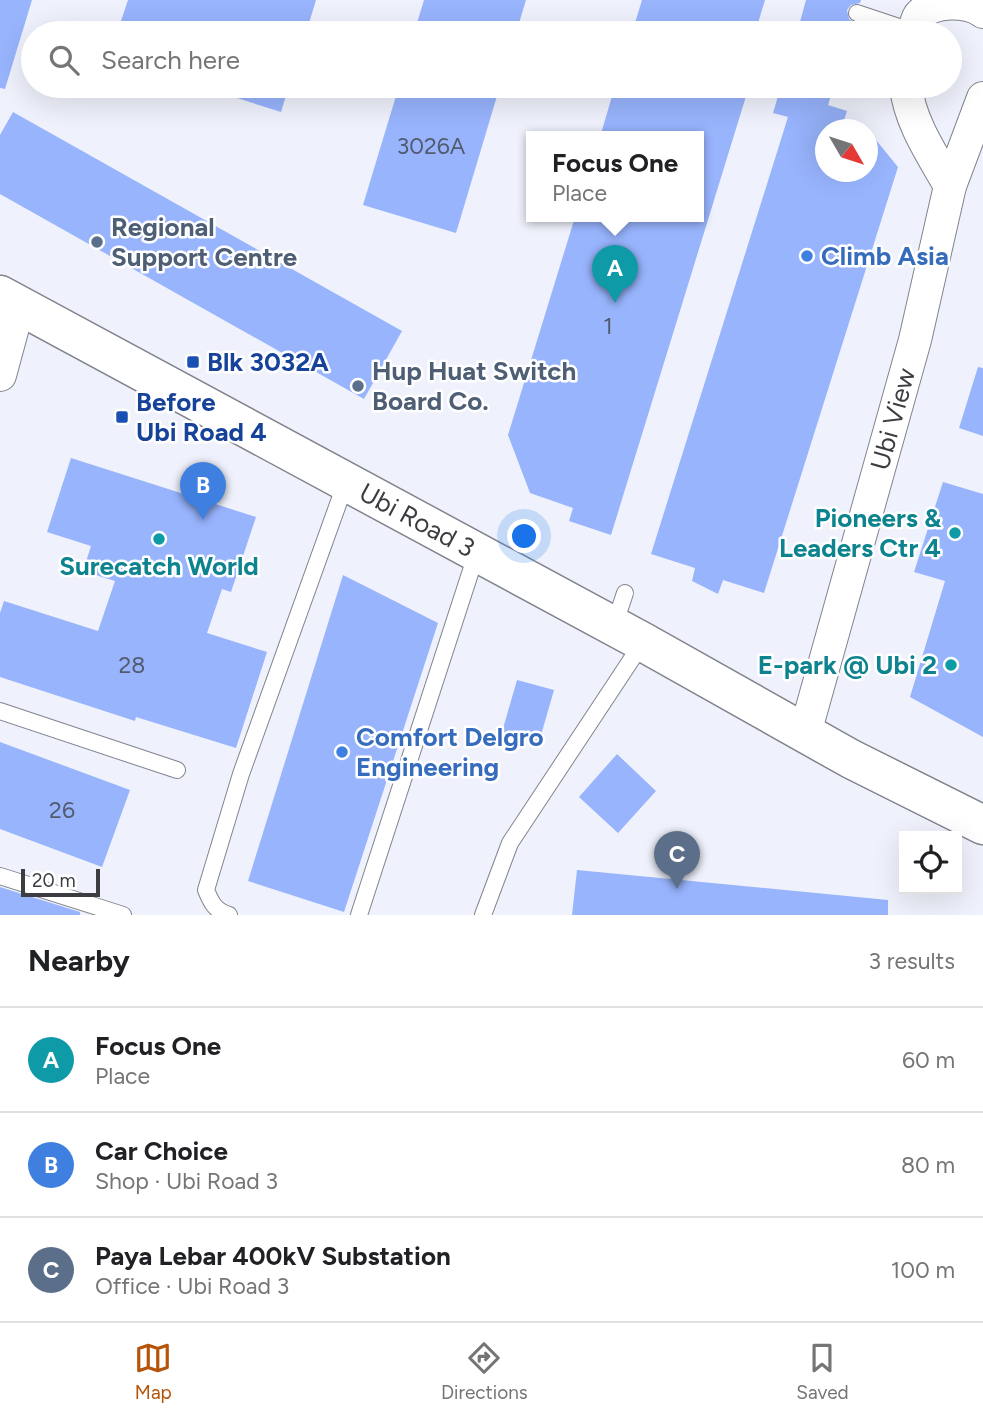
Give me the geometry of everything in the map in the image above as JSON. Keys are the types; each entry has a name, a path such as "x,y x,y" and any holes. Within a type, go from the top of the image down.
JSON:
{"street":[{"path":"918,21 919,16 932,5 952,2 977,7 983,12"},
{"path":"907,98 927,145 950,186"},
{"name":"Ubi View","path":"805,733 915,340 950,186 983,99"},
{"path":"0,375 10,300"},
{"name":"Ubi Road 3","path":"10,300 477,552 627,620 851,760 983,825"}],"lane":[{"path":"857,13 880,21"},
{"path":"229,915 221,913 211,903 206,890 241,774 346,481"},
{"path":"359,915 477,552"},
{"path":"483,915 510,843 627,620"},
{"path":"0,710 177,770"},
{"path":"0,876 123,915"}],"building":[{"path":"0,0 32,0 26,21 21,21 21,36 5,89 0,88"},
{"path":"128,0 316,0 310,21 121,21"},
{"path":"424,0 526,0 520,21 418,21"},
{"path":"642,0 765,0 759,21 636,21"},
{"path":"806,0 861,0 847,10 852,21 800,21"},
{"path":"237,98 285,98 281,112"},
{"path":"395,98 496,98 456,233 363,205"},
{"path":"611,98 745,98 611,535 569,521 573,508 530,493 508,435 573,222 704,222 704,131 602,131"},
{"path":"777,98 830,98 828,105 847,111 844,119 815,119 815,182 878,182 878,142 898,167 764,593 723,580 718,594 692,581 695,568 651,554 788,117 773,113"},
{"path":"13,112 402,331 364,399 0,194 0,135"},
{"path":"978,367 983,368 983,436 959,428"},
{"path":"71,458 256,517 231,592 222,589 207,633 267,652 236,748 136,717 135,721 0,677 0,613 4,601 98,631 115,581 83,571 91,546 47,532"},
{"path":"943,482 983,494 983,737 910,697 945,581 914,572"},
{"name":"Comfort Delgro Engineering","path":"343,575 438,623 344,912 248,881"},
{"path":"517,680 554,690 539,742 502,732"},
{"path":"0,742 130,790 102,867 0,829"},
{"path":"617,754 656,791 618,833 579,797"},
{"path":"577,870 888,900 888,915 572,915"},
{"path":"0,887 80,912 80,915 0,915"}],"place":[{"name":"Regional Support Centre","path":"97,242"},
{"name":"Climb Asia","path":"807,256"},
{"name":"Focus One","path":"615,303"},
{"name":"Blk 3032A","path":"193,362"},
{"name":"Hup Huat Switch Board Co.","path":"358,386"},
{"name":"Before Ubi Road 4","path":"122,417"},
{"name":"Car Choice","path":"203,520"},
{"name":"Pioneers & Leaders Ctr 4","path":"955,533"},
{"name":"Surecatch World","path":"159,539"},
{"name":"E-park @ Ubi 2","path":"951,665"},
{"name":"Comfort Delgro Engineering","path":"342,752"},
{"name":"Paya Lebar 400kV Substation","path":"677,889"}]}
